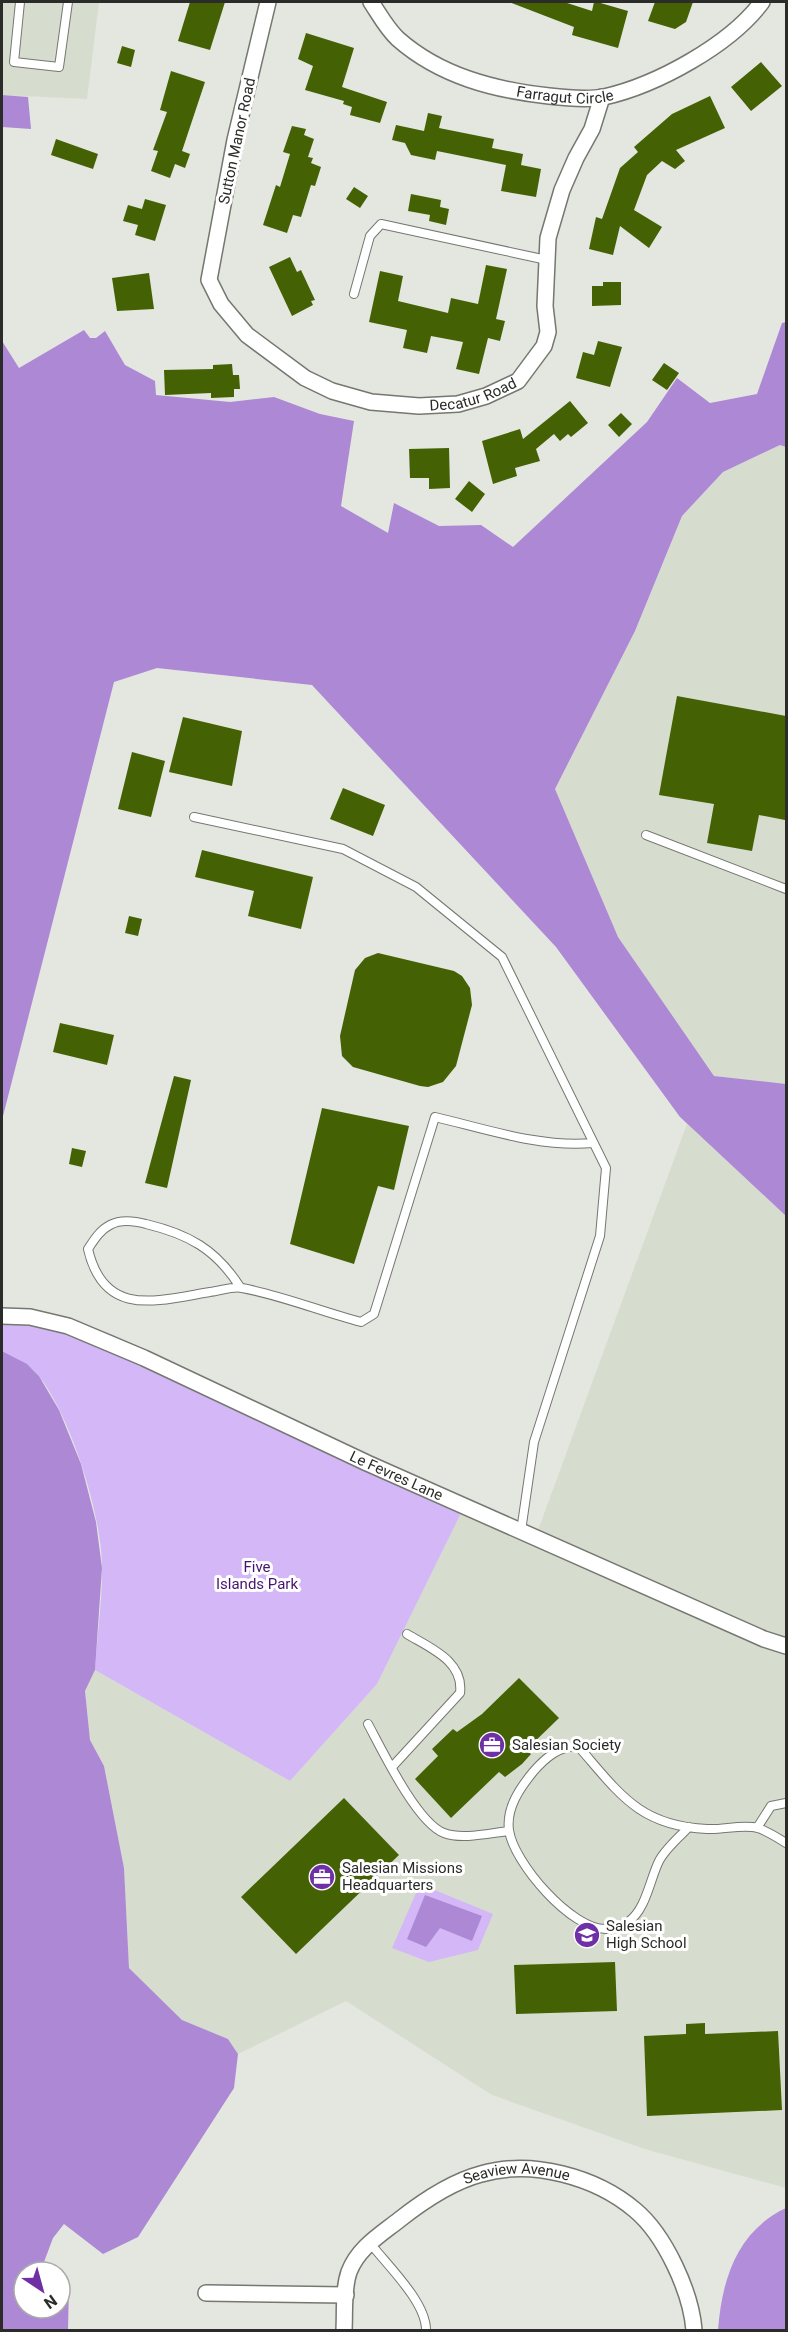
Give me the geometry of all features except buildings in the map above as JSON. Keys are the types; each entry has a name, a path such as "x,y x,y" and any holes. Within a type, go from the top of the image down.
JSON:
{"street":[{"name":"Sutton Manor Road","path":"209,280 235,140 268,2"},
{"name":"Farragut Circle","path":"371,2 396,38 433,65 472,81 506,91 564,98 602,98 638,86 686,63 729,35 762,2"},
{"name":"Decatur Road","path":"209,280 221,304 247,335 305,378 332,391 371,402 419,406 458,404 486,396 518,381 544,346 548,332 548,238 562,190 592,129 602,98"},
{"name":"Le Fevres Lane","path":"2,1316 30,1317 68,1326 144,1358 367,1463 522,1532 764,1639 786,1644"},
{"name":"Seaview Avenue","path":"344,2331 348,2273 358,2253 412,2209 455,2183 483,2173 532,2168 573,2177 605,2191 636,2210 680,2274 694,2331"},
{"path":"206,2293 346,2295"}],"lane":[{"path":"20,2 14,62 59,67 68,2"},
{"path":"354,294 370,236 381,224 547,260"},
{"path":"194,817 343,849 416,886 502,957 606,1168 600,1236 534,1442 522,1532"},
{"path":"646,835 786,889"},
{"path":"240,1287 231,1273 196,1240 178,1232 130,1220 111,1224 99,1233 88,1248 93,1269 102,1286 121,1297 153,1301 240,1287 362,1322 374,1314 435,1117 503,1134 570,1145 593,1143"},
{"path":"392,1767 460,1693 462,1680 455,1667 441,1655 407,1634"},
{"path":"368,1724 406,1793 433,1825 445,1834 466,1835 509,1831"},
{"path":"689,1827 660,1859 638,1911 630,1921 605,1930 587,1924 565,1910 538,1884 521,1857 509,1831 509,1814 520,1789 540,1763 560,1748 578,1746 616,1790 647,1816 662,1823 689,1827 707,1830 757,1828 786,1843"},
{"path":"757,1828 771,1806 786,1803"},
{"path":"370,2243 419,2304 426,2322 426,2331"}],"shaded area":[{"path":"2,2 99,2 87,99 2,95"},
{"path":"2,95 28,97 31,129 2,127"},
{"path":"786,322 786,447 780,445 723,472 682,516 635,631 555,789 618,937 714,1076 786,1084 786,1216 680,1117 556,947 312,685 157,668 114,682 2,1120 2,341 19,368 84,330 90,338 96,338 105,331 125,365 155,381 156,395 230,402 274,397 320,414 354,421 341,506 388,533 394,503 439,526 481,525 513,547 647,422 677,378 710,403 757,394 782,323"},
{"path":"780,445 786,447 786,1084 714,1076 618,937 555,789 635,631 682,516 723,472"},
{"path":"687,1124 786,1216 786,2188 645,2149 492,2095 346,2001 238,2054 228,2039 182,2020 129,1968 124,1868 104,1766 90,1740 85,1691 95,1670 290,1781 377,1684 467,1501 537,1533"},
{"path":"2,1351 27,1364 39,1376 59,1410 81,1464 96,1522 102,1568 95,1670 85,1691 90,1740 104,1766 124,1868 129,1968 182,2020 228,2039 238,2054 234,2088 138,2237 103,2254 64,2224 53,2238 45,2260 12,2260 12,2320 68,2320 68,2330 2,2330"},
{"path":"425,1895 482,1916 472,1941 440,1928 426,1947 407,1939"},
{"path":"786,2208 786,2330 718,2330 723,2293 735,2258 755,2230"}],"green space":[{"name":"Five Islands Park","path":"2,1308 49,1313 111,1334 467,1501 377,1684 290,1781 95,1670 102,1570 101,1548 91,1497 73,1442 51,1394 31,1368 2,1351"},
{"path":"420,1884 493,1914 478,1950 429,1962 392,1948"}],"place":[{"name":"Salesian Society","path":"492,1745"},
{"name":"Salesian Missions Headquarters","path":"322,1877"},
{"name":"Salesian High School","path":"587,1935"}]}
